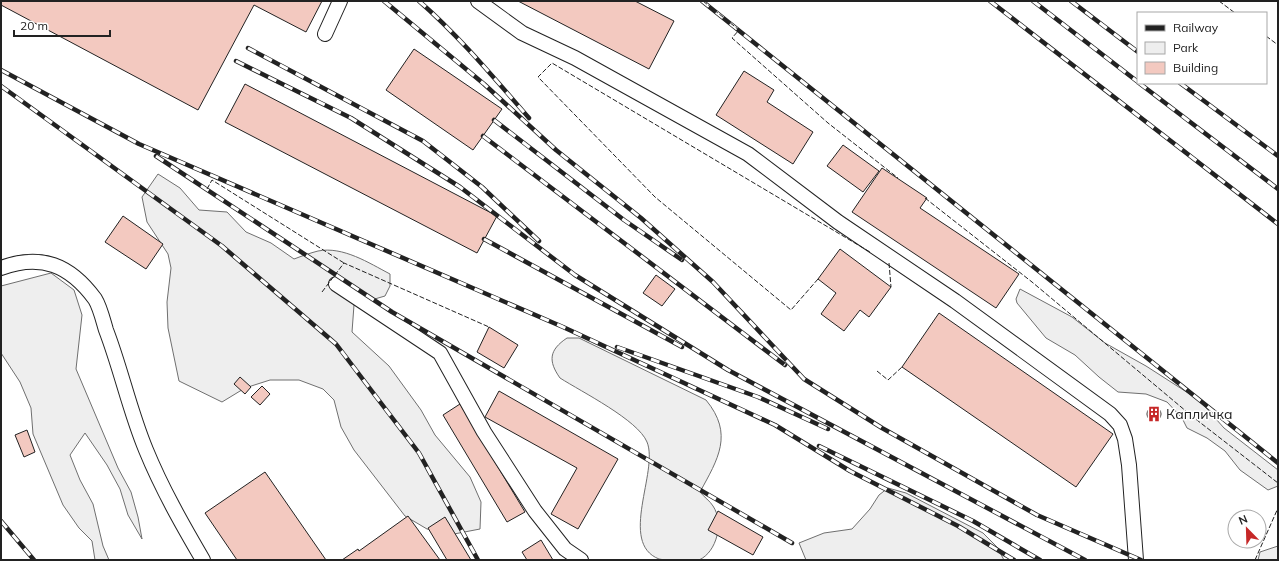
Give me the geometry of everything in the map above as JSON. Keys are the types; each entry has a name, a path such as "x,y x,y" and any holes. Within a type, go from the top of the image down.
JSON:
{"lane":[{"path":"325,34 340,1"},
{"path":"478,1 522,33 575,58 748,154 838,222 955,301 1110,414 1120,425 1129,465 1136,560"},
{"path":"1,268 14,263 45,261 74,274 96,300 115,352 145,449 169,502 203,560"},
{"path":"336,284 440,353 484,432 535,511 565,549 581,560"}],"green space":[{"path":"158,174 180,188 199,210 227,212 246,232 271,243 294,259 318,251 337,251 356,256 390,274 390,286 385,296 354,305 352,332 389,366 421,410 435,435 470,477 481,502 480,529 454,534 427,529 405,516 354,450 341,427 334,400 323,389 299,380 270,380 245,388 222,402 179,381 168,328 167,302 171,268 168,254 147,222 142,197"},
{"path":"51,273 74,290 82,315 76,369 118,468 131,492 138,517 142,539 128,515 120,489 107,465 85,433 70,455 80,480 93,504 103,546 109,560 95,560 92,541 79,528 63,505 33,434 31,408 20,382 1,353 1,286"},
{"path":"1020,289 1072,317 1105,343 1146,366 1199,400 1224,428 1278,470 1278,486 1268,490 1240,470 1225,451 1207,438 1187,428 1182,418 1167,402 1146,394 1118,392 1075,355 1046,338 1017,303 1016,299"},
{"path":"567,338 579,338 706,400 715,412 721,435 720,446 717,457 700,492 713,506 718,520 718,528 714,544 705,556 699,560 659,559 647,551 642,538 640,523 648,470 649,455 647,442 642,434 633,425 621,416 560,378 552,361 552,356 561,342"},
{"path":"888,488 906,493 983,533 997,547 1004,560 806,560 799,543 824,533 852,529 870,509 879,495"},
{"path":"1278,546 1278,560 1258,560 1260,552"}],"building":[{"path":"1,1 322,1 306,32 254,5 198,110 1,5"},
{"path":"518,1 635,1 674,21 649,69"},
{"path":"414,49 502,109 473,150 386,90"},
{"path":"744,71 774,90 767,102 813,132 793,164 716,115"},
{"path":"245,84 497,216 477,253 225,122"},
{"path":"843,145 879,171 863,192 827,166"},
{"path":"882,168 927,198 920,208 1019,274 996,308 852,212"},
{"path":"123,216 163,244 146,269 105,242"},
{"path":"840,249 891,287 869,317 860,310 844,331 821,314 836,293 818,279"},
{"path":"656,275 675,289 662,306 643,293"},
{"path":"939,313 1113,434 1076,487 902,367"},
{"path":"489,327 518,345 504,368 477,352"},
{"path":"240,377 251,387 245,394 234,384"},
{"path":"262,386 270,394 260,405 251,397"},
{"path":"499,391 618,459 578,529 551,514 577,468 485,417"},
{"path":"460,404 525,512 507,522 443,415"},
{"name":"Капличка","path":"1154,407 1159,409 1161,414 1159,419 1154,421 1149,419 1147,414 1149,409"},
{"path":"27,430 35,452 24,457 15,435"},
{"path":"265,472 326,560 237,560 205,513"},
{"path":"718,511 763,537 753,555 708,530"},
{"path":"408,516 440,560 342,560 358,549 359,551"},
{"path":"445,517 471,560 447,560 428,528"},
{"path":"541,540 553,560 527,560 522,552"}],"railway":[{"path":"384,1 484,84 556,150 641,218 713,282 804,379 882,428 1037,515 1141,560"},
{"path":"419,1 462,43 529,118"},
{"path":"702,1 1278,463"},
{"path":"990,1 1278,224"},
{"path":"1033,1 1137,81"},
{"path":"1071,1 1137,51"},
{"path":"248,48 423,141 482,187 539,241"},
{"path":"236,61 351,118 460,187 575,275 728,370 1085,560"},
{"path":"1,70 139,144 563,327 775,425 850,471 958,526 1014,560"},
{"path":"1140,84 1278,189"},
{"path":"1181,84 1278,156"},
{"path":"1,86 222,246 336,344 419,453 478,560"},
{"path":"494,120 624,220 682,260"},
{"path":"483,136 785,365"},
{"path":"156,156 392,312 792,543"},
{"path":"484,239 682,347"},
{"path":"617,347 758,397 828,429"},
{"path":"819,446 973,521 1040,560"},
{"path":"1,521 34,560"}],"fence":[{"path":"703,1 739,30 732,38 828,123 898,178"},
{"path":"1219,1 1234,12"},
{"path":"1267,37 1278,45"},
{"path":"818,279 791,310 655,197 538,77 552,63 870,252"},
{"path":"207,189 212,180 344,263"},
{"path":"925,198 1032,282 1193,417 1278,483"},
{"path":"322,292 344,263 489,327"},
{"path":"889,263 891,287"},
{"path":"877,371 888,380 902,367"},
{"path":"1255,560 1278,508"}],"place":[{"name":"Капличка","path":"1154,414"}]}
